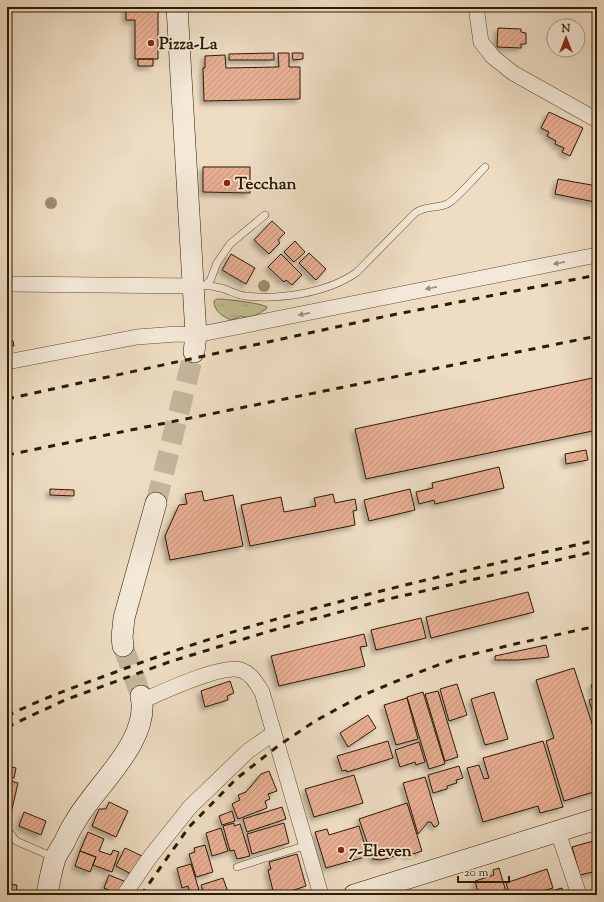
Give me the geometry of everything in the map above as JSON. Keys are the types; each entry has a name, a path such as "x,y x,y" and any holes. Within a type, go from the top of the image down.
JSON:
{"street":[{"path":"177,7 199,286 195,344"},
{"path":"476,7 481,42 493,58 513,72 597,120"},
{"path":"7,362 137,337 176,334 195,344 597,255"},
{"path":"7,284 199,286"},
{"path":"123,646 122,638 124,618 156,503"},
{"path":"47,895 49,878 55,858 75,821 93,794 119,764 136,734 141,714 141,698 221,670 234,668 253,677 262,692 321,895"},
{"path":"124,895 150,857 190,807 248,750 274,733"},
{"path":"354,895 597,819"},
{"path":"558,832 579,895"}],"lane":[{"path":"199,286 220,288 244,296 284,296 302,294 338,283 357,272 415,213 422,208 438,207 450,203 485,167"},
{"path":"199,286 210,281 217,264 230,244 265,215"},
{"path":"7,829 19,843 55,858"},
{"path":"237,867 307,846"}],"green space":[{"path":"217,299 235,300 267,307 254,316 241,316 231,320 222,315 215,308 214,301"}],"building":[{"path":"126,7 158,7 158,59 135,59 135,20 126,20"},
{"path":"498,28 521,29 521,32 526,33 526,44 521,44 521,48 497,47"},
{"path":"274,53 274,60 229,60 229,54"},
{"path":"278,53 289,53 289,67 300,67 300,99 204,101 203,68 205,68 205,56 225,55 226,68 279,67"},
{"path":"292,53 303,53 303,59 293,60"},
{"path":"138,59 153,59 153,66 138,66"},
{"path":"549,112 583,128 570,156 562,152 564,148 555,144 556,141 547,136 549,132 541,128"},
{"path":"203,167 250,167 250,193 203,192"},
{"path":"558,179 597,186 595,202 555,194"},
{"path":"272,221 285,233 278,240 280,243 269,254 254,240"},
{"path":"295,241 305,252 294,262 284,252"},
{"path":"309,253 326,269 316,280 299,263"},
{"path":"231,254 255,268 246,284 222,270"},
{"path":"281,254 302,275 292,285 286,280 284,282 268,267"},
{"path":"7,338 13,341 14,346 11,346 11,349 7,349"},
{"path":"597,377 597,430 366,479 355,429"},
{"path":"586,450 588,460 566,464 565,454"},
{"path":"499,467 504,488 435,504 434,500 419,504 416,492 433,488 432,483"},
{"path":"50,489 74,490 74,496 50,495"},
{"path":"410,489 415,510 369,521 364,500"},
{"path":"202,491 204,501 233,495 243,546 170,560 165,536 179,505 187,504 185,494"},
{"path":"333,494 335,503 355,499 357,510 353,511 355,525 250,546 241,505 281,497 284,512 316,506 314,498"},
{"path":"528,592 534,612 431,638 426,617"},
{"path":"421,618 426,638 376,650 371,630"},
{"path":"364,634 367,646 360,647 365,666 279,686 271,656"},
{"path":"546,645 549,657 518,660 495,660 495,656"},
{"path":"574,668 597,739 597,791 564,801 546,741 554,738 536,680"},
{"path":"230,681 234,693 227,696 228,700 205,707 201,691"},
{"path":"597,683 597,717 594,717 589,700 595,698 591,685"},
{"path":"457,684 467,715 449,721 440,689"},
{"path":"438,691 458,757 445,761 425,694"},
{"path":"423,692 445,764 429,769 407,697"},
{"path":"494,692 508,739 485,745 471,699"},
{"path":"407,698 418,739 396,745 384,705"},
{"path":"368,715 376,728 348,747 340,733"},
{"path":"388,741 393,758 347,772 346,770 342,771 337,756"},
{"path":"543,741 563,807 540,813 538,806 483,822 467,768 479,765 484,779 489,778 483,758"},
{"path":"419,742 425,762 416,765 415,762 400,767 395,750"},
{"path":"7,766 16,768 14,778 7,777"},
{"path":"459,766 463,778 456,780 457,783 447,786 447,789 433,793 428,775"},
{"path":"269,771 277,791 268,794 270,799 265,801 267,808 238,819 232,804 240,800 238,795 246,792 261,774"},
{"path":"354,775 363,803 314,817 305,789"},
{"path":"425,777 439,824 434,827 431,822 428,822 418,834 403,783"},
{"path":"7,780 18,783 12,809 10,809 8,814 7,814"},
{"path":"109,802 128,811 116,837 92,826 99,809 106,809"},
{"path":"407,803 422,851 407,856 405,849 399,854 389,858 380,860 373,859 359,819"},
{"path":"282,807 286,819 247,832 243,819"},
{"path":"232,811 235,821 222,825 219,816"},
{"path":"24,812 46,821 41,835 19,826"},
{"path":"234,823 234,826 240,824 250,856 237,859 234,850 230,851 223,826"},
{"path":"284,823 289,843 252,854 247,834"},
{"path":"359,826 368,856 326,868 315,832 327,829 329,835"},
{"path":"221,828 228,851 212,856 206,833"},
{"path":"88,832 104,839 99,851 111,855 113,850 119,852 112,872 93,865 96,857 80,851"},
{"path":"597,840 597,871 580,875 572,847"},
{"path":"205,845 213,872 196,877 189,854 195,852 194,848"},
{"path":"125,848 142,856 133,875 116,866"},
{"path":"80,851 96,857 90,872 75,866"},
{"path":"297,854 306,886 279,895 274,895 268,870 271,869 269,862"},
{"path":"191,864 199,890 190,893 188,886 182,888 177,868"},
{"path":"499,868 507,895 479,895 475,881 494,875 493,870"},
{"path":"547,869 553,888 539,892 539,895 510,895 506,883"},
{"path":"109,875 124,881 118,894 104,888"},
{"path":"223,878 229,895 205,895 201,885"},
{"path":"7,884 17,885 16,895 7,895"},
{"path":"562,888 564,895 541,895 541,894"},
{"path":"199,891 200,895 186,895"}],"tunnel":[{"path":"156,503 194,352"},
{"path":"123,646 141,696"}],"railway":[{"path":"7,399 387,316 597,275"},
{"path":"7,455 597,336"},
{"path":"7,716 46,698 86,683 232,632 353,598 597,540"},
{"path":"7,727 65,700 169,662 270,631 380,601 597,551"},
{"path":"141,895 189,827 236,779 278,746 315,721 361,696 457,658 597,626"}],"place":[{"name":"Pizza-La","path":"151,43"},
{"name":"Tecchan","path":"227,183"},
{"name":"7-Eleven","path":"341,850"}]}
